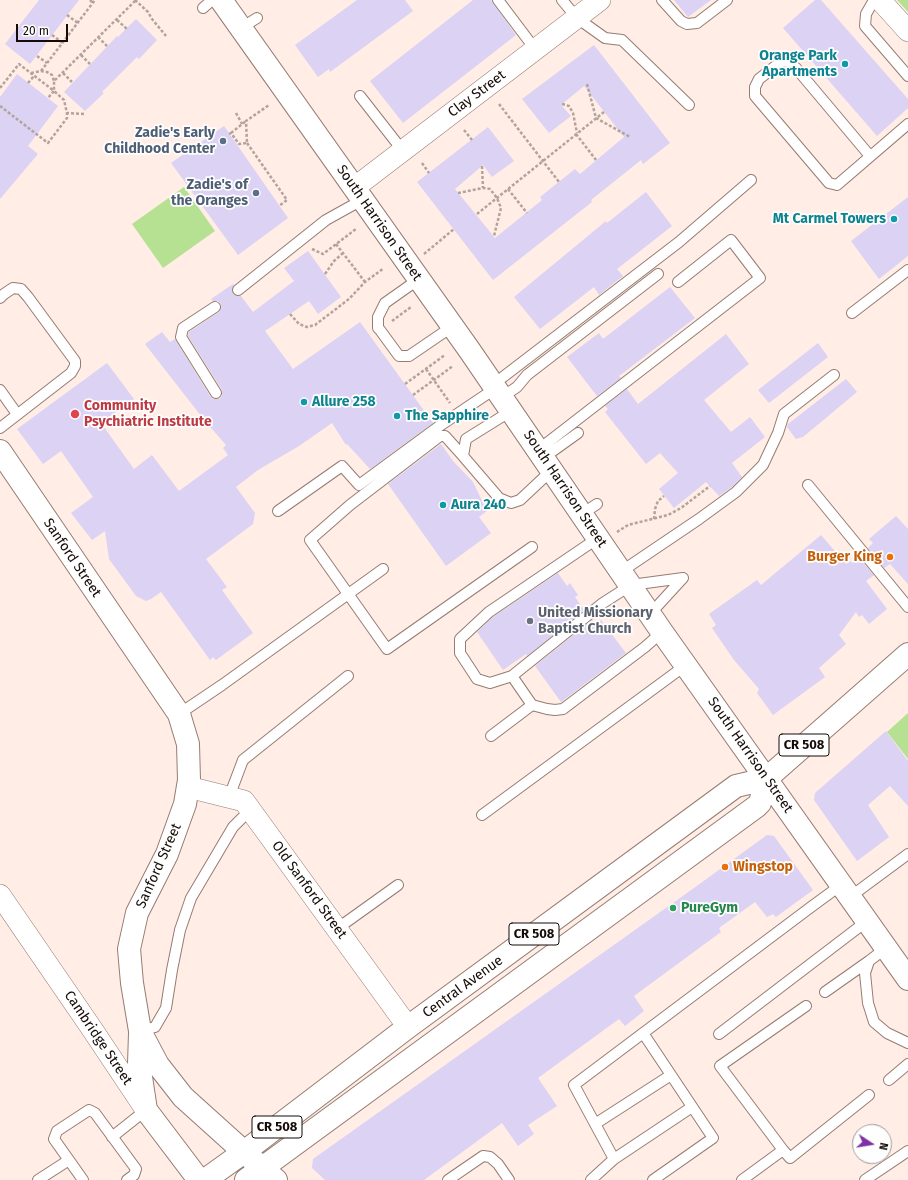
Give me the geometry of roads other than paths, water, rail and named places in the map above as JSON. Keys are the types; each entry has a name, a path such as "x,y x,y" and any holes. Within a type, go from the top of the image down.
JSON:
{"main road":[{"name":"South Harrison Street","path":"212,4 249,23 358,194 419,269 453,326 544,459 589,509 606,536 626,578 651,613 662,632 908,979"},
{"name":"Sanford Street","path":"0,451 179,714 188,744 189,780 185,804 167,854 137,914 129,949 132,983 140,1031 158,1065 183,1097 244,1152 261,1176"},
{"name":"Central Avenue","path":"204,1180 244,1152 408,1027 736,786 766,779 908,654"},
{"name":"Central Avenue","path":"261,1176 760,804 766,779"},
{"path":"140,1031 139,1064 146,1110"},
{"name":"Cambridge Street","path":"146,1110 199,1180"}],"street":[{"name":"Clay Street","path":"358,194 403,150 600,0"},
{"path":"880,0 908,31"},
{"name":"Old Sanford Street","path":"188,787 244,801 338,928 408,1027"},
{"name":"Cambridge Street","path":"0,895 146,1110"}],"lane":[{"path":"498,0 536,49"},
{"path":"562,0 577,18 605,38 622,40 689,105"},
{"path":"662,0 681,21 687,24 697,23 727,0"},
{"path":"874,0 866,14 865,26 908,76"},
{"path":"870,156 796,68 788,62 782,60 759,79 755,87 755,96 829,183 837,185 908,124"},
{"path":"360,96 403,150"},
{"path":"463,456 466,439 500,395 516,367 679,242 751,180"},
{"path":"238,290 358,194"},
{"path":"532,547 387,649 310,540 350,505 440,436 445,436 499,498 511,503 520,500 544,459 760,278 731,240 678,282"},
{"path":"419,269 385,303 378,316 378,328 399,356 409,356 453,326"},
{"path":"852,313 908,270"},
{"path":"278,510 342,466 359,485 458,414 517,386 527,375 658,274"},
{"path":"0,298 12,288 21,289 74,361 75,366 71,373 0,428"},
{"path":"214,307 182,328 181,337 216,393"},
{"path":"606,536 489,612 460,638 460,654 477,680 490,683 512,676 604,603 626,578 699,519 736,492 763,465 778,433 784,414 834,375"},
{"path":"0,390 17,414"},
{"path":"544,459 578,433"},
{"path":"808,485 908,607"},
{"path":"179,714 384,569"},
{"path":"626,578 683,578 651,613"},
{"path":"512,676 532,705 547,709 563,709 646,647 662,632"},
{"path":"482,815 686,665"},
{"path":"229,797 243,760 348,676"},
{"path":"491,736 532,705"},
{"path":"140,1031 155,1027 166,1008 180,930 191,898 232,828 250,810"},
{"path":"614,1159 574,1085 643,1033 846,891 908,854"},
{"path":"338,928 398,885"},
{"path":"719,1034 867,921"},
{"path":"826,992 886,948"},
{"path":"869,961 865,973 868,1003 874,1022 887,1033 908,1043"},
{"path":"806,1006 720,1066 790,1158 869,1095"},
{"path":"643,1033 713,1138 653,1180"},
{"path":"889,1080 908,1064"},
{"path":"595,1124 671,1074"},
{"path":"591,1180 614,1159 692,1106"},
{"path":"83,1180 54,1139 57,1131 89,1110 95,1113 136,1169 134,1175 127,1180"},
{"path":"112,1136 146,1110"},
{"path":"742,1180 783,1150"},
{"path":"865,1180 908,1151"},
{"path":"448,1180 483,1156 490,1157 498,1164 509,1180"},
{"path":"38,1180 69,1160"}],"place":[{"name":"Orange Park Apartments","path":"845,64"},
{"name":"Zadie's Early Childhood Center","path":"223,141"},
{"name":"Zadie's of the Oranges","path":"256,193"},
{"name":"Mt Carmel Towers","path":"894,219"},
{"name":"Allure 258","path":"304,402"},
{"name":"Community Psychiatric Institute","path":"75,414"},
{"name":"The Sapphire","path":"397,416"},
{"name":"Aura 240","path":"443,505"},
{"name":"Burger King","path":"890,557"},
{"name":"United Missionary Baptist Church","path":"530,621"},
{"name":"Wingstop","path":"725,867"},
{"name":"PureGym","path":"673,908"}]}
